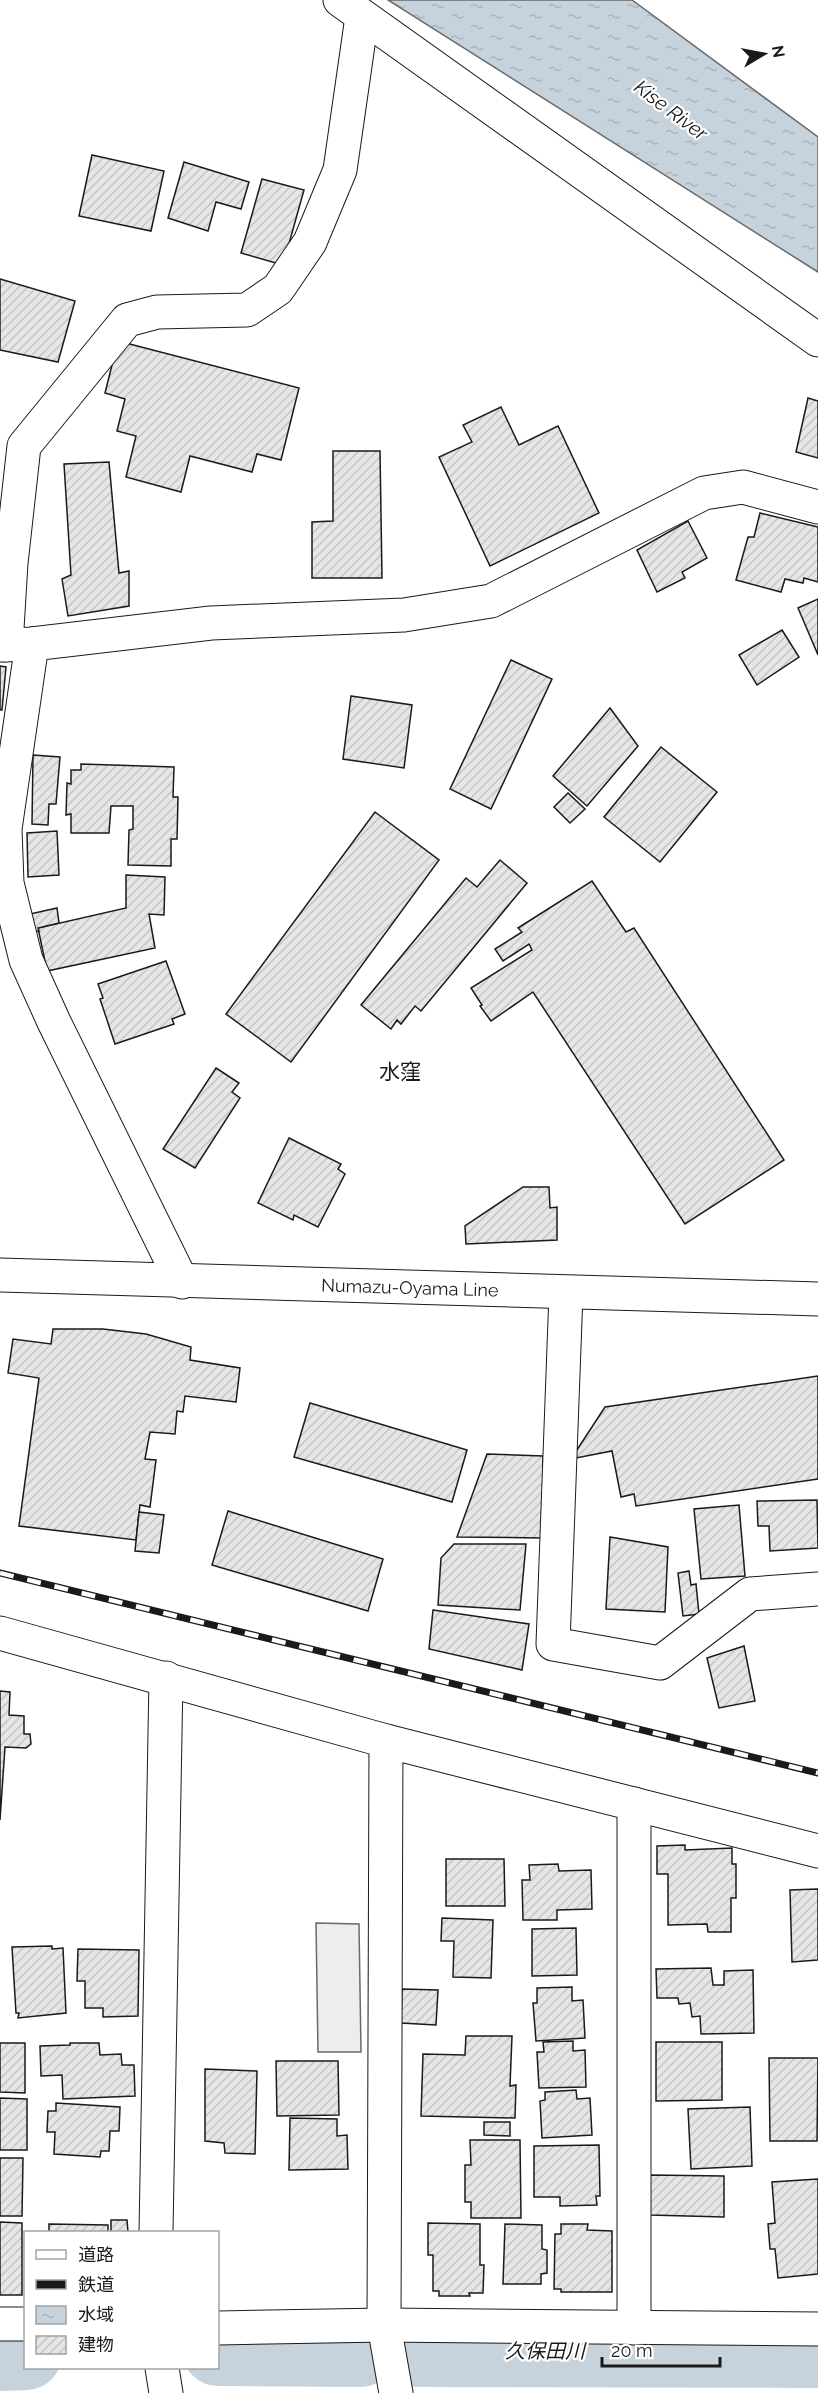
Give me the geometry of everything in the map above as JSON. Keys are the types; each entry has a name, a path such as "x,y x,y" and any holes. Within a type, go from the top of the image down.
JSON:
{"street":[{"path":"351,9 818,340"},
{"path":"182,1282 59,1033 26,960 7,883 5,829 13,645 11,563 24,446 127,320 157,312 247,310 278,289 310,242 340,170 351,9"},
{"path":"13,645 212,622 404,615 492,601 704,493 743,487 818,507"},
{"name":"Numazu-Oyama Line","path":"0,1275 818,1299"},
{"path":"566,1293 553,1644 660,1663 750,1594 818,1589"},
{"path":"0,1633 386,1740 818,1851"},
{"path":"156,2231 166,1678"},
{"path":"386,1740 384,2325 396,2393"},
{"path":"634,1804 634,2328"},
{"path":"0,2324 24,2324"},
{"path":"219,2328 384,2325 818,2329"},
{"path":"162,2369 166,2393"}],"shaded area":[{"path":"316,1923 359,1924 361,2052 318,2052"}],"water":[{"name":"Kise River","path":"388,0 632,0 818,137 818,272"}],"building":[{"path":"92,155 164,171 151,231 79,216"},
{"path":"184,162 249,182 241,209 216,202 208,231 168,218"},
{"path":"262,179 304,190 283,265 241,253"},
{"path":"0,279 75,301 58,362 0,350"},
{"path":"118,341 299,388 281,460 257,454 252,472 190,456 181,492 126,477 136,436 117,431 125,399 105,393"},
{"path":"808,398 818,401 818,458 796,452"},
{"path":"501,407 519,445 558,426 599,513 490,566 439,457 472,442 463,425"},
{"path":"333,451 380,451 382,578 312,578 312,522 333,521"},
{"path":"109,462 119,573 129,571 129,606 68,616 62,579 71,575 64,464"},
{"path":"760,513 818,527 818,582 804,578 803,583 785,579 781,592 736,580 748,537 754,537"},
{"path":"688,521 707,558 682,572 685,578 657,592 637,550"},
{"path":"818,599 818,655 798,608"},
{"path":"782,630 799,657 757,685 739,655"},
{"path":"511,660 552,679 491,809 450,789"},
{"path":"0,666 6,667 2,710 0,710"},
{"path":"351,696 412,705 404,768 343,759"},
{"path":"610,708 638,746 587,806 553,776"},
{"path":"661,747 717,792 660,862 604,817"},
{"path":"33,755 60,757 56,804 49,804 48,825 32,824"},
{"path":"81,764 174,767 173,797 178,797 177,839 171,839 171,866 128,865 129,830 133,829 133,806 111,806 109,833 71,833 71,814 66,815 67,783 71,784 71,770 81,770"},
{"path":"568,793 585,809 570,823 554,807"},
{"path":"375,812 439,860 291,1062 226,1014"},
{"path":"57,831 59,875 28,877 27,833"},
{"path":"500,860 527,883 421,1011 415,1006 401,1024 397,1020 391,1029 361,1005 466,878 477,887"},
{"path":"126,875 165,877 164,915 149,914 155,948 47,971 38,928 126,908"},
{"path":"592,881 626,932 634,928 784,1160 685,1224 533,992 491,1021 471,988 532,950 529,944 503,961 495,949 522,932 518,928"},
{"path":"57,908 59,923 38,928 39,931 34,932 30,914"},
{"path":"166,961 185,1014 172,1019 174,1024 115,1044 100,999 103,998 98,984"},
{"path":"216,1068 239,1083 232,1092 240,1098 195,1168 163,1149"},
{"path":"289,1138 341,1164 338,1169 345,1174 318,1227 294,1215 293,1220 258,1203"},
{"path":"523,1187 549,1187 550,1208 557,1207 557,1240 466,1244 465,1226"},
{"path":"53,1329 103,1329 146,1334 191,1347 190,1360 240,1368 236,1402 185,1396 183,1412 177,1411 175,1434 150,1432 145,1459 156,1460 150,1507 140,1505 136,1540 19,1526 39,1378 8,1373 13,1339 51,1344"},
{"path":"818,1376 818,1479 636,1506 634,1494 621,1497 612,1451 571,1459 605,1407"},
{"path":"310,1403 467,1450 452,1502 294,1457"},
{"path":"487,1454 543,1456 543,1538 457,1537"},
{"path":"817,1500 818,1548 770,1551 769,1526 758,1526 757,1501"},
{"path":"739,1505 745,1576 701,1579 694,1509"},
{"path":"228,1511 383,1559 368,1611 212,1565"},
{"path":"139,1512 164,1515 159,1553 135,1551"},
{"path":"610,1537 668,1547 665,1612 606,1609"},
{"path":"454,1544 526,1544 520,1610 438,1605 441,1558"},
{"path":"689,1571 691,1585 696,1584 699,1614 683,1616 678,1573"},
{"path":"433,1610 529,1624 522,1670 429,1649"},
{"path":"744,1646 755,1701 719,1708 707,1658"},
{"path":"0,1691 10,1692 9,1715 24,1716 24,1734 30,1734 31,1744 26,1748 5,1747 0,1820"},
{"path":"685,1845 685,1850 732,1848 732,1864 736,1864 736,1898 731,1898 731,1932 708,1932 707,1924 668,1925 668,1874 657,1874 657,1846"},
{"path":"446,1859 504,1859 505,1906 446,1906"},
{"path":"558,1864 559,1871 591,1870 592,1909 557,1910 557,1920 523,1920 522,1880 530,1880 529,1865"},
{"path":"818,1889 818,1960 792,1962 790,1890"},
{"path":"442,1918 493,1920 491,1978 453,1977 454,1941 441,1941"},
{"path":"576,1928 577,1975 532,1976 532,1929"},
{"path":"52,1946 52,1949 63,1948 66,2013 18,2018 12,1947"},
{"path":"78,1949 139,1950 138,2016 103,2017 103,2008 85,2008 85,1981 77,1981"},
{"path":"711,1968 713,1985 724,1985 724,1971 753,1970 754,2033 701,2034 700,2016 692,2017 690,2003 679,2004 678,1998 657,1998 656,1969"},
{"path":"572,1987 572,2001 583,2000 585,2038 536,2041 533,2003 537,2003 537,1988"},
{"path":"402,1989 438,1990 436,2025 401,2023"},
{"path":"466,2036 512,2036 510,2086 516,2085 515,2118 421,2116 423,2054 465,2055"},
{"path":"573,2041 573,2051 585,2050 586,2087 539,2088 537,2052 544,2052 543,2042"},
{"path":"656,2042 722,2042 722,2100 656,2101"},
{"path":"0,2043 25,2043 25,2093 0,2092"},
{"path":"70,2043 99,2043 100,2055 121,2054 122,2065 134,2065 135,2096 63,2099 62,2075 41,2076 40,2046 70,2045"},
{"path":"769,2058 818,2058 817,2141 770,2141"},
{"path":"276,2061 338,2061 339,2115 277,2116"},
{"path":"205,2069 257,2071 255,2154 225,2153 224,2143 205,2141"},
{"path":"576,2090 577,2099 590,2098 592,2135 542,2138 540,2101 545,2100 545,2092"},
{"path":"0,2098 27,2099 27,2150 0,2150"},
{"path":"56,2103 120,2107 119,2131 110,2131 109,2151 101,2151 100,2157 54,2154 55,2132 47,2132 48,2111 56,2111"},
{"path":"750,2107 752,2166 691,2169 688,2109"},
{"path":"290,2118 337,2119 337,2136 347,2135 348,2169 289,2170"},
{"path":"484,2122 510,2122 510,2136 484,2135"},
{"path":"470,2140 520,2140 521,2218 471,2218 471,2202 465,2202 465,2165 471,2165"},
{"path":"599,2145 600,2196 596,2196 597,2205 560,2206 560,2197 534,2197 534,2146"},
{"path":"0,2158 23,2158 22,2216 0,2216"},
{"path":"650,2175 724,2176 724,2217 650,2215"},
{"path":"818,2179 818,2274 778,2278 775,2249 770,2249 768,2224 775,2223 772,2182"},
{"path":"111,2220 127,2220 128,2231 111,2231"},
{"path":"0,2222 22,2223 22,2295 0,2295"},
{"path":"428,2223 480,2224 480,2265 484,2265 483,2293 469,2293 470,2296 439,2296 439,2291 433,2291 433,2255 428,2255"},
{"path":"49,2224 108,2225 108,2231 49,2231"},
{"path":"505,2224 542,2225 542,2249 547,2250 547,2273 541,2274 541,2284 503,2284"},
{"path":"561,2224 588,2224 587,2230 612,2231 612,2292 561,2292 561,2289 554,2289 555,2234 561,2234"}],"waterway":[{"name":"久保田川","path":"219,2350 361,2351"},
{"name":"久保田川","path":"416,2351 818,2352"},
{"name":"久保田川","path":"0,2355 24,2354"}],"railway":[{"path":"0,1573 818,1773"}],"district":[{"name":"水窪","path":"400,1071"}]}
